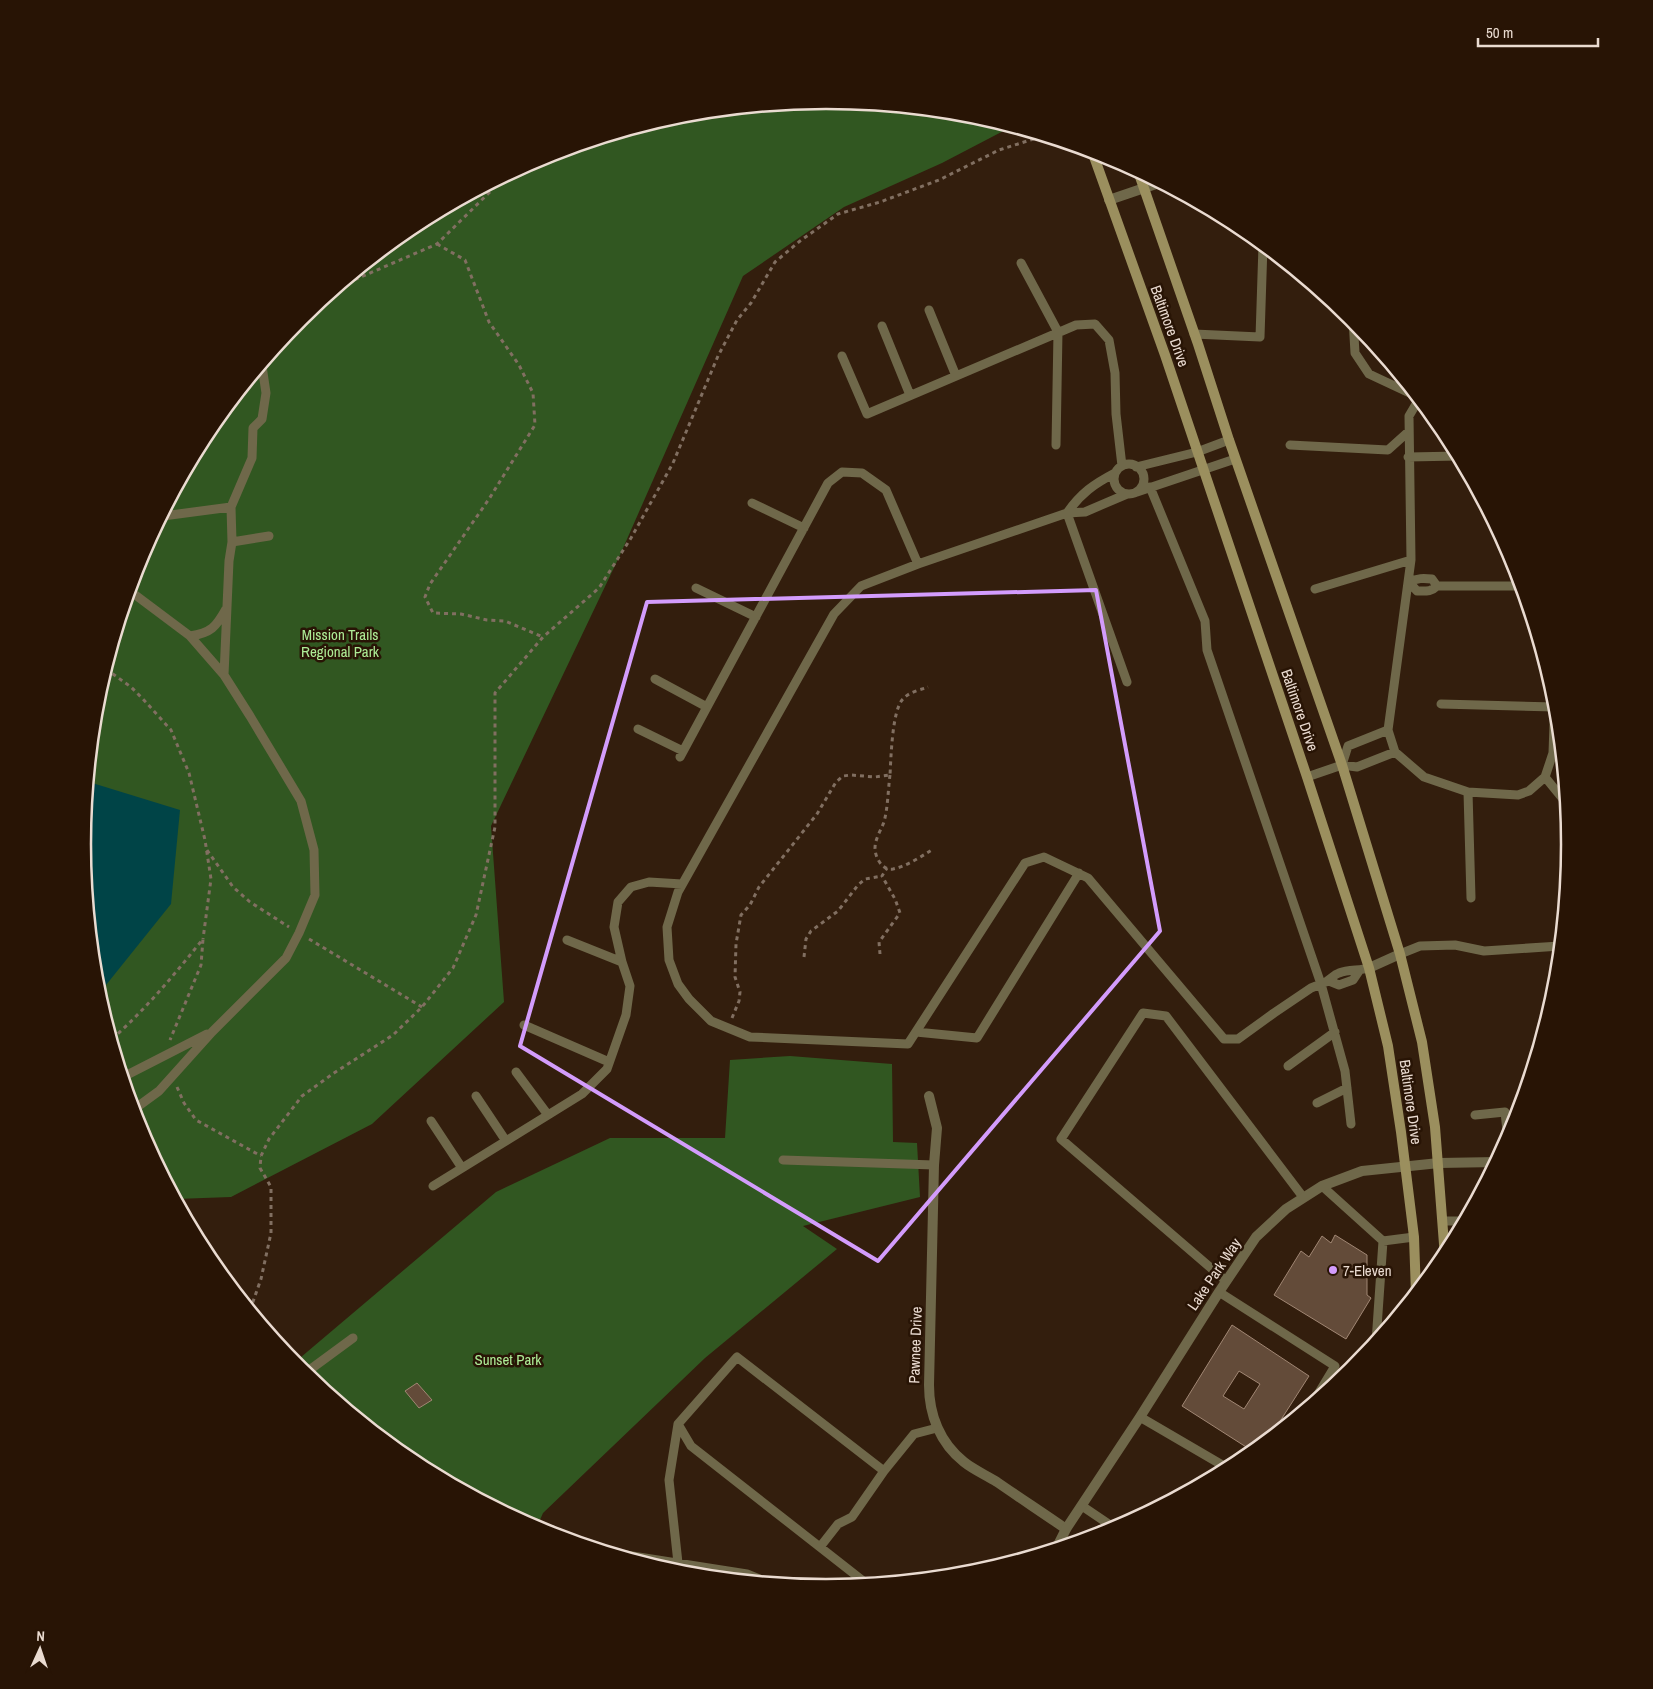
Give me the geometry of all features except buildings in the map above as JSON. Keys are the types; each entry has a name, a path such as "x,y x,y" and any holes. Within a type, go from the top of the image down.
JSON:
{"main road":[{"name":"Baltimore Drive","path":"1095,160 1165,355 1307,777 1388,1046 1414,1237 1416,1284"},
{"name":"Baltimore Drive","path":"1141,180 1235,459 1342,765 1400,954 1422,1042 1439,1163 1444,1243"}],"street":[{"path":"1109,200 1152,185"},
{"path":"1364,970 1400,954"},
{"name":"Pawnee Drive","path":"929,1096 937,1128 934,1166 929,1385 931,1409 937,1428 946,1444 964,1462 1066,1529"},
{"name":"Lake Park Way","path":"1059,1542 1218,1292 1256,1237 1286,1208 1322,1186 1362,1171 1439,1163 1490,1162"}],"lane":[{"path":"1194,334 1260,337 1263,253"},
{"path":"1021,263 1058,332 1056,445"},
{"path":"929,310 956,376"},
{"path":"842,356 867,414 1058,332 1076,325 1095,324 1109,340 1115,373 1119,470 1114,482 1116,487 1127,494"},
{"path":"882,326 910,395"},
{"path":"1354,333 1355,353 1369,374 1405,391"},
{"path":"224,675 229,561 232,542 231,507 252,458 253,428 262,419 266,393 263,373"},
{"path":"1415,405 1408,416 1411,560 1388,730 1395,752 1424,776 1468,792 1518,795 1529,791 1545,777 1553,753 1554,741"},
{"path":"1290,445 1388,450 1408,432"},
{"path":"1067,513 1078,498 1097,483 1119,470 1132,465 1136,467 1197,452 1229,440"},
{"path":"1408,457 1450,456"},
{"path":"1235,459 1127,494 1084,512 1067,513 918,564 861,586 834,614 682,884 667,927 669,960 678,984 689,999 711,1021 750,1037 908,1044 1024,863 1044,857 1088,878 1224,1039 1238,1039 1311,988 1325,982 1336,974 1348,970 1364,970"},
{"path":"1136,467 1143,474 1144,479 1141,488 1137,492"},
{"path":"638,729 681,754 828,483 842,472 862,473 886,490 918,564"},
{"path":"1150,487 1205,621 1207,650 1325,982 1335,1032 1346,1071 1351,1124"},
{"path":"752,503 804,528"},
{"path":"169,515 231,507"},
{"path":"1067,513 1127,682"},
{"path":"232,542 269,536"},
{"path":"1315,589 1411,560"},
{"path":"1409,582 1417,591 1432,591 1437,586 1515,586"},
{"path":"696,588 756,617"},
{"path":"135,595 190,636 224,675 301,801 314,850 314,895 299,933 286,958 212,1032 159,1090 139,1105"},
{"path":"190,636 205,634 218,622 227,607"},
{"path":"655,680 707,707"},
{"path":"1441,704 1549,708"},
{"path":"1342,765 1348,746 1388,730"},
{"path":"1307,777 1342,765 1357,767 1395,752"},
{"path":"1545,777 1560,796"},
{"path":"1468,792 1471,898"},
{"path":"916,1032 977,1038 1079,873"},
{"path":"433,1186 582,1094 606,1069 626,1015 630,986 614,927 618,902 631,887 649,882 682,884"},
{"path":"567,940 622,962"},
{"path":"1400,954 1420,946 1455,945 1484,951 1554,946"},
{"path":"1226,1281 1061,1139 1143,1013 1166,1016 1303,1197"},
{"path":"524,1025 609,1062"},
{"path":"128,1074 212,1032"},
{"path":"1288,1066 1335,1032"},
{"path":"516,1072 548,1115"},
{"path":"1317,1103 1347,1088"},
{"path":"476,1096 506,1141"},
{"path":"1475,1115 1505,1112 1506,1125"},
{"path":"431,1121 462,1168"},
{"path":"782,1160 934,1166"},
{"path":"1322,1186 1382,1241 1414,1237"},
{"path":"1443,1221 1458,1221"},
{"path":"1377,1332 1382,1241"},
{"path":"1218,1292 1335,1366 1323,1385"},
{"path":"312,1368 353,1338"},
{"path":"678,1563 669,1480 678,1424 737,1357 884,1471"},
{"path":"1140,1417 1221,1464"},
{"path":"678,1424 691,1446 860,1579"},
{"path":"820,1547 838,1524 852,1517 884,1471 914,1434 937,1428"},
{"path":"1082,1506 1108,1524"},
{"path":"656,1560 749,1575"}],"path":[{"path":"252,1303 261,1279 271,1233 270,1187 260,1168 261,1156 269,1139 302,1096 393,1035 422,1007 453,968 476,915 495,827 495,693 543,638 599,588 631,538 673,463 718,356 737,320 751,303 775,262 800,241 838,214 880,202 939,180 999,150 1034,139"},
{"path":"359,278 437,244 492,190"},
{"path":"437,244 465,260 489,322 518,365 533,393 535,425 489,499 430,584 425,597 433,613 461,614 487,620 505,621 543,638"},
{"path":"112,673 131,686 171,730 189,773 205,840 211,879 201,965 167,1045 169,1054"},
{"path":"928,687 904,697 898,705 884,821 875,844 875,850 883,866 891,869 904,865 932,850"},
{"path":"728,1028 739,1001 740,992 737,985 736,969 738,928 741,915 750,905 759,887 817,814 836,782 843,776 876,777 890,775"},
{"path":"804,957 806,939 812,931 838,910 865,879 882,876 887,868"},
{"path":"880,954 879,942 900,913 895,899 882,876"},
{"path":"116,1035 133,1020 203,939"},
{"path":"174,1074 176,1086 184,1103 196,1120 261,1156"}],"highlighted area":[{"path":"1096,590 1160,931 878,1261 520,1046 647,602"}],"green space":[{"name":"Mission Trails Regional Park","path":"826,109 875,111 922,116 970,123 1004,131 942,163 844,207 743,276 620,555 491,826 504,1002 372,1124 231,1197 183,1199 147,1126 130,1081 116,1035 105,988 93,893 91,845 93,796 105,701 116,654 130,608 147,563 167,519 215,436 243,397 307,325 342,292 379,261 418,233 501,185 545,165 590,148 636,134 683,123 778,111"},
{"name":"Sunset Park","path":"790,1056 892,1064 893,1142 917,1143 920,1197 803,1226 837,1249 705,1358 543,1513 539,1521 501,1504 418,1456 379,1428 342,1397 301,1357 496,1192 610,1138 725,1138 730,1060"}],"water":[{"path":"94,784 180,810 171,904 105,987 93,893 91,845"}],"place":[{"name":"7-Eleven","path":"1333,1270"}]}
